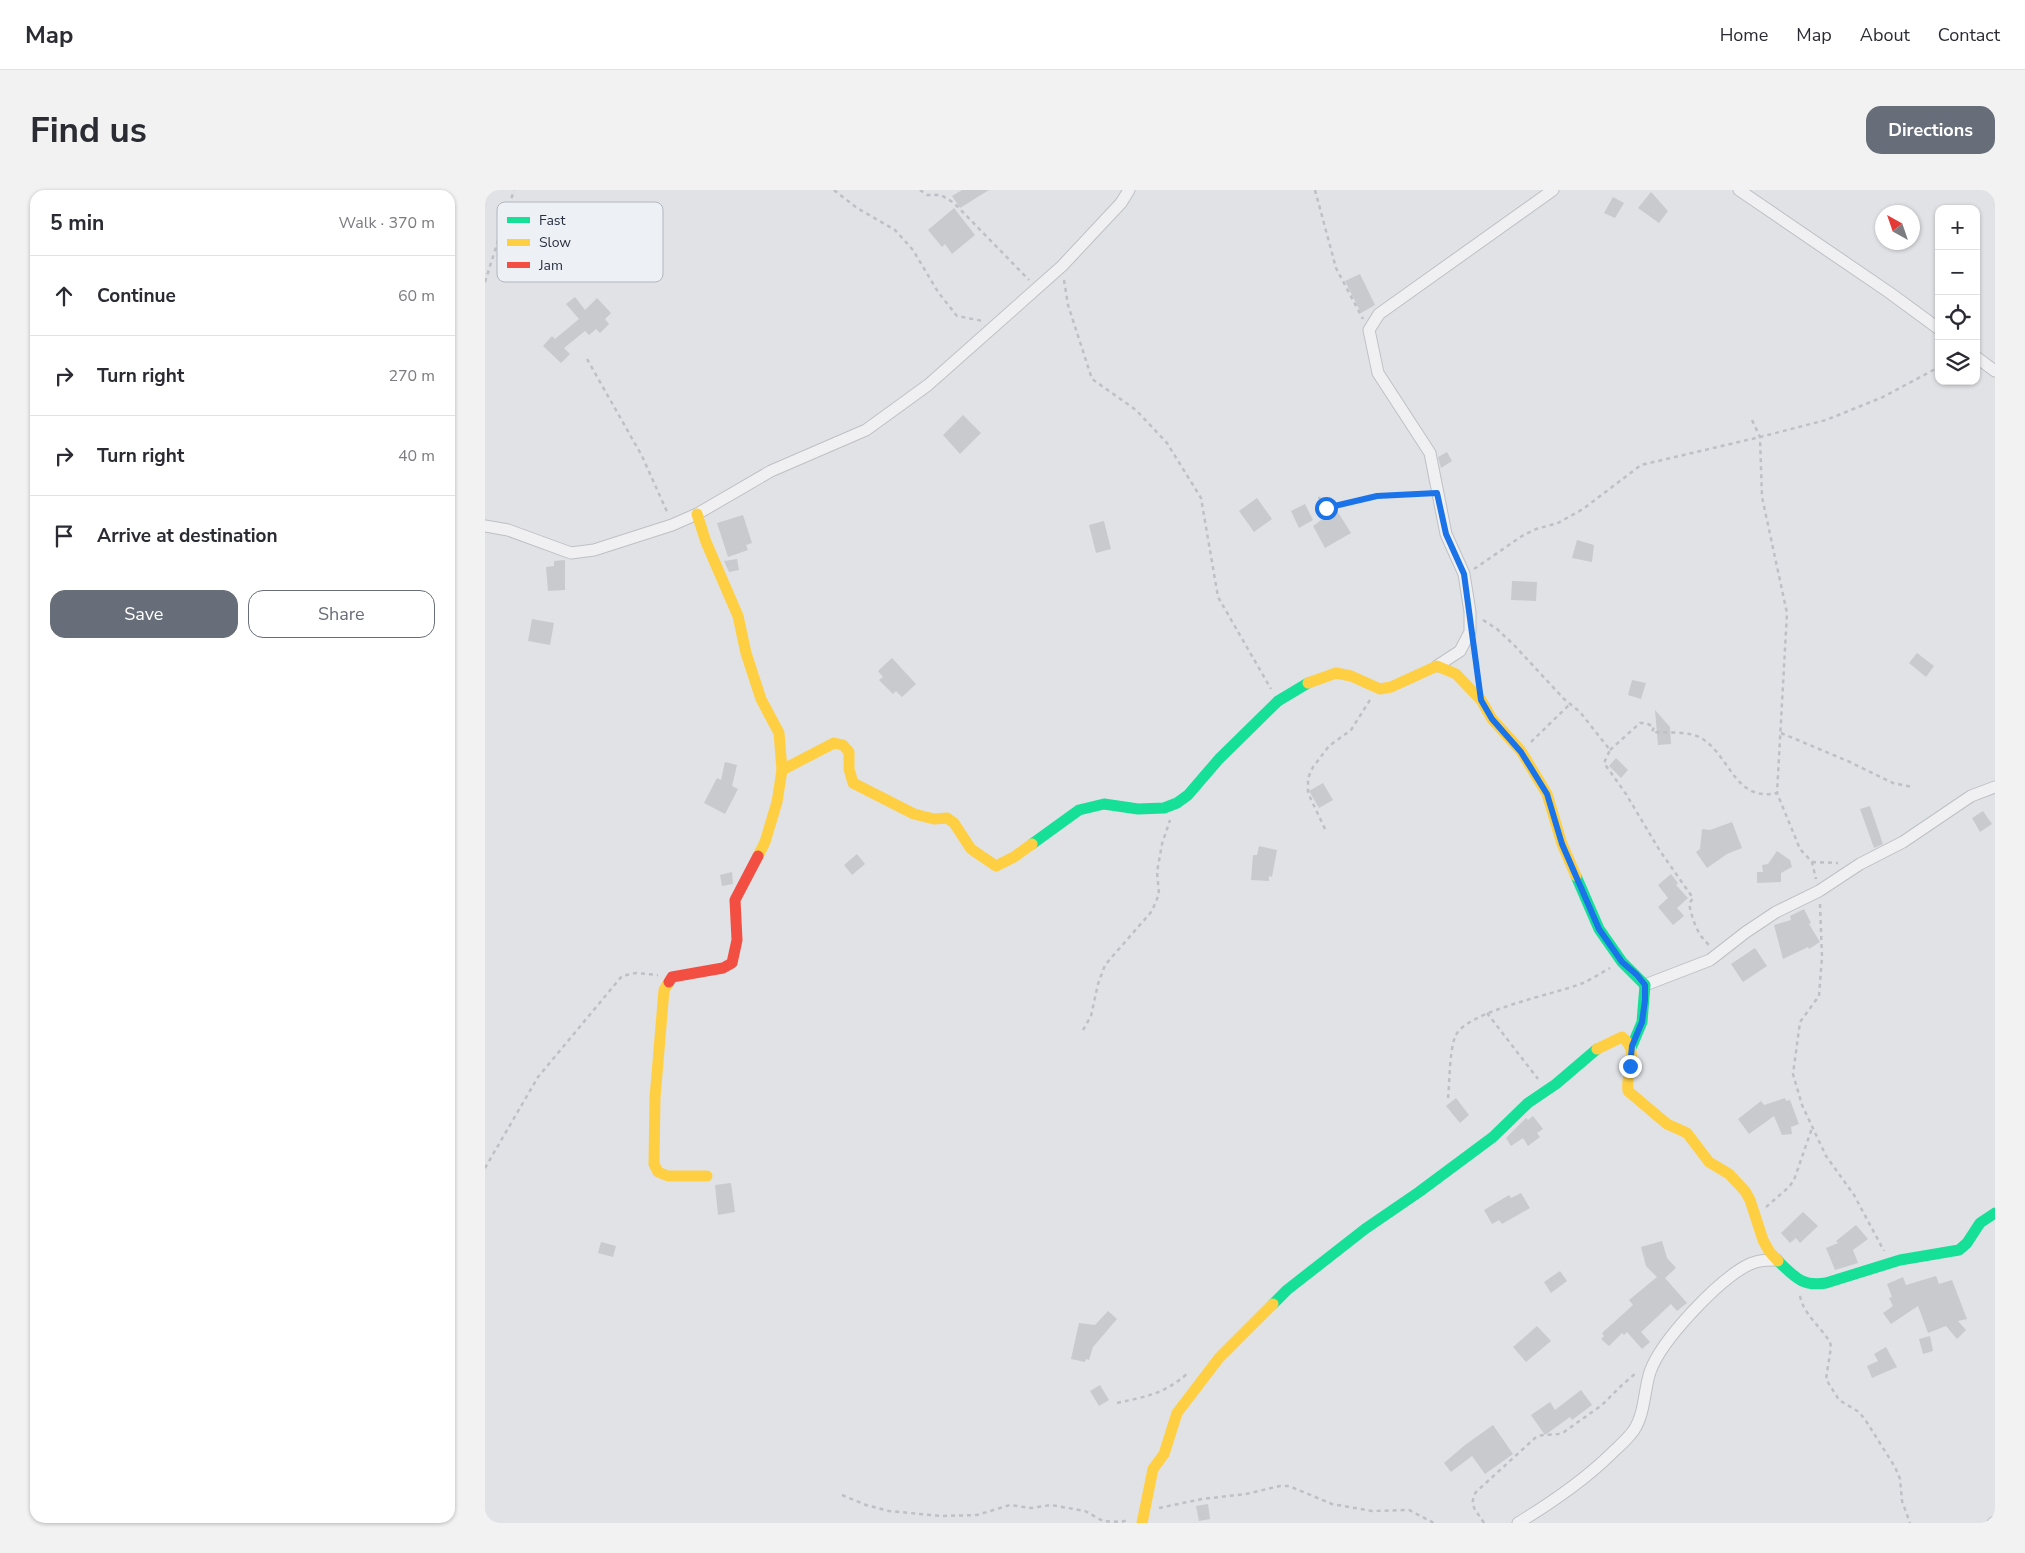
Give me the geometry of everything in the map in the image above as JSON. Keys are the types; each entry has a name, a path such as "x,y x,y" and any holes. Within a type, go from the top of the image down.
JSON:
{"street":[{"path":"485,526 508,530 571,553 594,550 672,525 697,514 771,471 866,430 928,385 1062,266 1121,203 1129,190"},
{"path":"782,770 834,743 843,745 849,752 849,769 853,783 914,814 933,819 947,818 954,823 971,849 996,866 1013,857 1079,810 1104,804 1138,809 1164,808 1177,802 1188,794 1219,759 1278,701 1312,680 1335,673 1351,676 1380,689 1391,687 1437,666 1460,651 1470,632 1470,612 1464,574 1446,534 1430,453 1378,373 1369,330 1379,314 1553,190"},
{"path":"1739,190 1935,326"},
{"path":"1980,360 1995,371"},
{"path":"697,514 706,542 738,616 746,653 761,699 779,733 782,770 777,802 765,842 735,900 737,940 732,963 723,968 672,977 664,990 655,1098 654,1164 658,1172 668,1176 707,1176"},
{"path":"1437,666 1456,674 1481,700 1492,719 1521,752 1547,794 1562,844 1599,929 1622,962 1645,985 1642,1022 1632,1046"},
{"path":"1645,985 1710,960 1776,912 1819,891 1860,864 1903,842 1971,796 1995,788"},
{"path":"1143,1518 1153,1469 1165,1454 1177,1413 1219,1358 1287,1290 1365,1229 1493,1137 1528,1103 1547,1090 1595,1050 1614,1040 1622,1038 1629,1040 1632,1046 1633,1052 1627,1078 1628,1091 1667,1124 1687,1133 1709,1162 1729,1174 1745,1191 1769,1252 1799,1281 1814,1285 1826,1283 1900,1260 1959,1250 1967,1246 1977,1227 1984,1219 1995,1213"},
{"path":"1518,1523 1572,1488 1626,1440 1639,1418 1650,1372 1657,1357 1696,1309 1728,1279 1752,1263 1763,1260 1777,1260"}],"path":[{"path":"510,202 514,190"},
{"path":"834,190 857,208 895,230 913,250 938,292 957,316 998,324"},
{"path":"920,190 927,196 941,195 954,203 1037,288"},
{"path":"1315,190 1336,268 1369,330"},
{"path":"485,282 497,244"},
{"path":"1062,266 1069,304 1092,379 1136,410 1167,443 1201,498 1218,597 1278,701"},
{"path":"587,359 642,456 672,525"},
{"path":"1464,574 1481,565 1522,536 1558,523 1583,509 1641,465 1826,420 1883,397 1935,369"},
{"path":"1751,420 1760,437 1762,496 1787,613 1777,793 1800,849 1812,862 1819,891 1822,926 1819,996 1800,1022 1793,1074 1797,1091 1827,1156 1853,1195 1881,1246 1887,1253 1900,1260"},
{"path":"1319,498 1325,511 1326,508 1377,496 1437,493"},
{"path":"1470,612 1497,629 1514,645 1579,712 1610,750"},
{"path":"1470,632 1481,700"},
{"path":"1325,829 1308,794 1308,778 1313,767 1329,746 1351,730 1368,702 1380,689"},
{"path":"1521,752 1570,704"},
{"path":"1720,954 1697,932 1689,904 1693,898 1660,851 1626,794 1604,763 1610,750 1640,724 1646,723 1653,727 1652,732 1690,734 1702,738 1718,754 1744,787 1756,795 1777,793"},
{"path":"1781,733 1850,762 1893,783 1912,787"},
{"path":"1083,1030 1091,1016 1098,984 1105,964 1152,911 1159,894 1157,872 1162,844 1177,802"},
{"path":"1812,862 1860,864"},
{"path":"1448,1098 1455,1036 1460,1029 1487,1013 1521,1000 1538,997 1583,983 1622,962"},
{"path":"485,1168 538,1077 622,976 636,973 672,977"},
{"path":"1487,1013 1547,1090"},
{"path":"1755,1216 1789,1187 1794,1180 1813,1128"},
{"path":"1799,1281 1803,1306 1830,1342 1831,1348 1825,1379 1839,1400 1859,1412 1867,1420 1895,1467 1900,1479 1902,1501 1910,1523"},
{"path":"1117,1403 1161,1393 1172,1387 1191,1371"},
{"path":"1484,1523 1472,1505 1471,1500 1476,1492 1539,1436 1558,1435 1564,1432 1602,1404 1632,1375 1640,1372 1650,1372"},
{"path":"843,1495 889,1510 941,1516 977,1514 1010,1506 1031,1508 1051,1505 1085,1511 1103,1521 1121,1522 1143,1518 1174,1504 1289,1486 1333,1504 1372,1512 1409,1510 1434,1523"}],"building":[{"path":"962,190 989,190 960,208 952,196"},
{"path":"1651,192 1668,211 1659,223 1638,208"},
{"path":"1613,197 1624,203 1615,218 1604,213"},
{"path":"954,208 975,235 952,254 945,244 942,247 928,230"},
{"path":"1360,274 1375,305 1361,313 1345,281"},
{"path":"575,297 585,310 597,298 611,313 605,319 609,324 600,333 596,329 589,335 585,331 564,348 570,354 561,363 543,346 552,336 555,339 579,319 566,304"},
{"path":"963,415 981,433 960,454 943,435"},
{"path":"1447,452 1452,461 1441,468 1438,457"},
{"path":"1257,498 1272,519 1254,532 1239,511"},
{"path":"1305,504 1313,520 1299,528 1291,511"},
{"path":"1336,509 1351,533 1325,548 1313,526"},
{"path":"743,515 752,543 746,545 748,550 728,557 717,523"},
{"path":"1104,521 1111,549 1096,553 1089,525"},
{"path":"1577,540 1594,545 1592,562 1572,558"},
{"path":"737,559 739,570 729,572 724,561"},
{"path":"565,560 565,590 548,591 546,567 554,566 554,561"},
{"path":"1512,581 1537,582 1536,601 1511,600"},
{"path":"532,619 554,623 550,645 528,641"},
{"path":"1917,653 1934,666 1926,677 1909,663"},
{"path":"892,658 916,684 902,697 896,691 893,694 879,680 883,677 878,671"},
{"path":"1632,680 1646,683 1641,699 1628,695"},
{"path":"1655,710 1670,727 1671,744 1658,745"},
{"path":"1616,758 1628,770 1621,778 1609,766"},
{"path":"725,762 737,765 732,786 738,789 725,814 704,803 717,778 721,780"},
{"path":"1323,783 1333,800 1319,808 1309,791"},
{"path":"1870,806 1883,844 1874,848 1860,809"},
{"path":"1983,811 1992,824 1980,832 1972,818"},
{"path":"1732,822 1742,848 1727,854 1707,868 1696,852 1700,849 1702,829 1710,830"},
{"path":"1259,846 1277,850 1272,877 1269,876 1269,881 1251,880 1253,855 1257,855"},
{"path":"1777,851 1790,860 1792,867 1781,873 1781,882 1757,883 1757,872 1763,872 1762,865 1768,864"},
{"path":"857,854 865,864 852,875 844,865"},
{"path":"732,872 733,884 722,886 720,875"},
{"path":"1671,874 1678,883 1676,885 1688,898 1677,908 1684,916 1673,925 1658,907 1668,898 1658,885"},
{"path":"1804,909 1811,923 1809,924 1820,942 1809,949 1808,947 1783,959 1774,925 1791,920 1790,916"},
{"path":"1755,948 1767,966 1743,982 1731,964"},
{"path":"1456,1098 1469,1115 1460,1123 1446,1106"},
{"path":"1785,1098 1786,1101 1790,1100 1799,1124 1791,1127 1792,1134 1782,1135 1774,1116 1749,1134 1738,1119 1761,1101 1764,1105"},
{"path":"1533,1116 1543,1129 1537,1133 1540,1137 1528,1146 1523,1138 1511,1146 1506,1138 1526,1118 1528,1120"},
{"path":"731,1183 735,1212 718,1215 715,1185"},
{"path":"1521,1193 1530,1208 1502,1224 1499,1220 1492,1224 1484,1210 1509,1195 1511,1198"},
{"path":"1803,1212 1818,1226 1800,1243 1796,1238 1790,1243 1781,1233"},
{"path":"1856,1225 1868,1239 1853,1250 1858,1263 1835,1270 1826,1248 1838,1243 1836,1241"},
{"path":"1662,1241 1667,1258 1676,1268 1665,1278 1687,1303 1677,1311 1671,1304 1641,1332 1650,1342 1642,1349 1627,1332 1624,1335 1622,1333 1609,1346 1601,1339 1604,1336 1602,1333 1633,1305 1629,1300 1657,1277 1646,1266 1641,1247"},
{"path":"601,1242 616,1246 613,1257 598,1253"},
{"path":"1560,1271 1567,1281 1551,1293 1544,1282"},
{"path":"1936,1276 1939,1284 1952,1280 1967,1319 1958,1321 1966,1330 1957,1339 1946,1326 1928,1333 1918,1306 1891,1324 1883,1313 1893,1306 1889,1298 1892,1297 1887,1284 1903,1277 1906,1285"},
{"path":"1108,1311 1117,1319 1093,1347 1089,1360 1086,1359 1085,1362 1071,1359 1079,1323 1095,1325"},
{"path":"1537,1326 1551,1341 1526,1362 1513,1347"},
{"path":"1930,1336 1933,1351 1923,1354 1919,1339"},
{"path":"1886,1347 1897,1367 1872,1378 1867,1366 1878,1361 1874,1354"},
{"path":"1100,1385 1109,1400 1099,1406 1090,1391"},
{"path":"1581,1390 1592,1405 1572,1420 1570,1417 1545,1435 1531,1415 1550,1402 1555,1410"},
{"path":"1493,1425 1513,1454 1485,1474 1472,1456 1451,1472 1444,1463"},
{"path":"1208,1504 1210,1519 1199,1521 1196,1506"}],"traffic: fast":[{"path":"1032,844 1079,810 1104,804 1138,809 1164,808 1177,803 1188,795 1219,759 1278,701 1308,683"},
{"path":"1576,876 1599,929 1622,962 1645,985 1642,1022 1632,1046"},
{"path":"1273,1304 1287,1290 1365,1229 1493,1137 1528,1103 1556,1084 1597,1049"},
{"path":"1778,1261 1799,1280 1811,1284 1826,1283 1900,1260 1959,1250 1967,1243 1980,1223 1995,1213"}],"traffic: slow":[{"path":"697,514 706,542 738,616 746,653 761,699 779,733 782,770 777,802 765,842 758,856"},
{"path":"1308,683 1336,673 1351,676 1380,689 1391,687 1437,666 1456,674 1481,700 1492,719 1521,751 1547,794 1562,844 1576,876"},
{"path":"782,770 834,743 843,745 849,752 849,769 853,783 914,814 934,819 947,818 954,823 971,849 996,866 1014,857 1032,844"},
{"path":"669,982 664,990 655,1098 654,1164 658,1172 668,1176 707,1176"},
{"path":"1597,1049 1622,1037 1628,1043 1631,1049 1628,1091 1667,1124 1687,1133 1709,1162 1729,1174 1745,1191 1750,1200 1763,1240 1769,1251 1778,1261"},
{"path":"1142,1523 1153,1469 1164,1454 1177,1413 1219,1358 1273,1304"}],"traffic: jam":[{"path":"669,982 672,977 723,968 732,963 737,940 735,900 758,856"}],"route":[{"path":"1326,508 1377,496 1437,493 1446,534 1464,574 1470,612 1470,632 1481,700 1492,719 1521,752 1547,794 1562,844 1599,929 1622,962 1645,985 1642,1022 1632,1046 1633,1052 1630,1066"}]}
